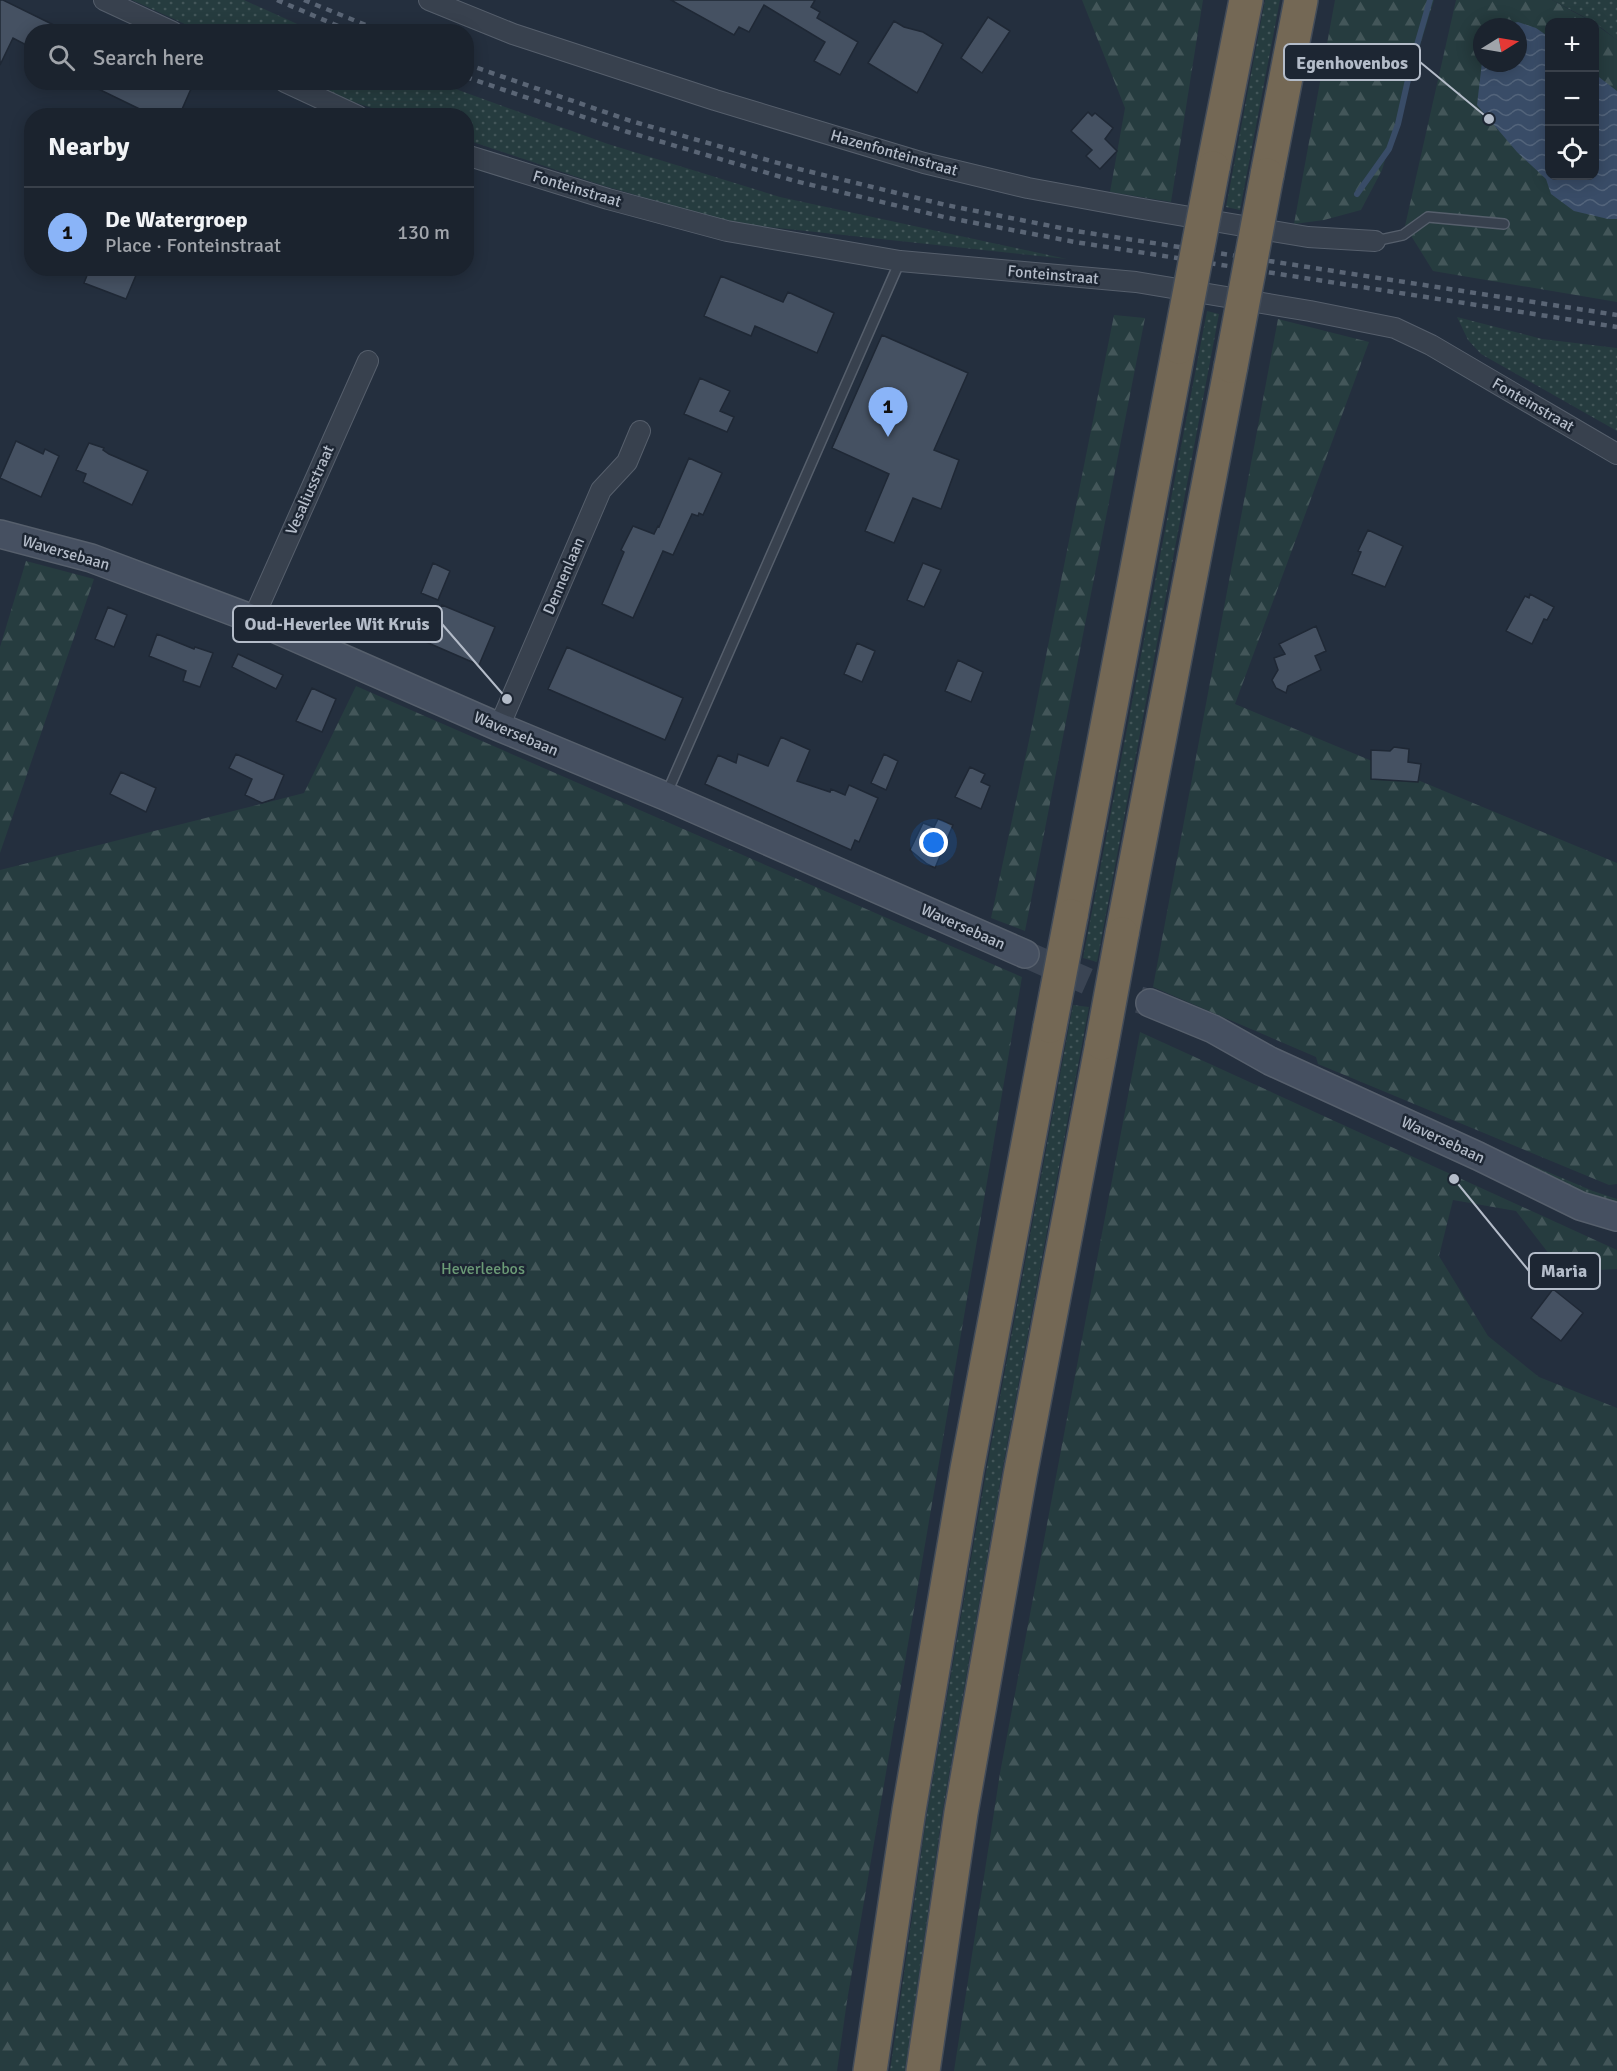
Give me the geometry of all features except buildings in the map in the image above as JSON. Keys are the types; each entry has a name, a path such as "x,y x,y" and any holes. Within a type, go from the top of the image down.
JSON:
{"highway":[{"path":"870,2071 909,1810 961,1505 1246,0"},
{"path":"923,2071 963,1802 1020,1476 1300,0"}],"street":[{"path":"104,0 156,24"},
{"name":"Hazenfonteinstraat","path":"429,0 524,38 715,100 924,163 1028,188 1137,208 1308,237 1375,241"},
{"path":"302,90 341,108"},
{"name":"Fonteinstraat","path":"474,157 608,199 727,231 900,261 1136,282 1310,311 1395,328 1431,345 1617,454"},
{"name":"Vesaliusstraat","path":"253,619 368,361"},
{"name":"Dennenlaan","path":"499,727 601,490 627,462 640,431"},
{"name":"Waversebaan","path":"0,534 91,558 253,619 1025,954"},
{"name":"Waversebaan","path":"1148,1009 1181,1034 1207,1044 1270,1061 1478,1156 1580,1206 1617,1217"}],"lane":[{"path":"1375,241 1403,235 1428,217 1504,224"},
{"path":"665,796 900,261"}],"green space":[{"path":"132,0 244,0 297,24 185,24"},
{"path":"1082,0 1203,0 1171,202 1110,192 1125,108"},
{"path":"1265,0 1280,0 1240,210 1226,207"},
{"path":"1335,0 1434,0 1382,170 1361,210 1324,220 1294,224"},
{"path":"1456,0 1552,0 1585,18 1545,18 1545,180 1599,180 1599,27 1617,40 1617,302 1433,271 1405,226"},
{"path":"1552,0 1617,0 1617,40 1599,26 1599,18 1586,18"},
{"path":"326,90 458,90 608,144 780,197 1067,259 732,223 601,185 474,142 474,108 372,108"},
{"path":"1207,311 1219,314 1097,962 1083,958"},
{"path":"1114,315 1145,318 1025,931 991,918 1031,731"},
{"path":"1457,317 1542,339 1617,348 1617,431 1481,354 1468,340"},
{"path":"1278,319 1369,342 1235,704 1617,863 1617,1184 1609,1185 1318,1064 1316,1057 1153,987"},
{"path":"26,561 94,579 0,853 0,647"},
{"name":"Heverleebos","path":"356,686 1022,977 847,2001 837,2071 0,2071 0,870 304,793"},
{"path":"1073,1005 1089,1007 1002,1472 942,1815 905,2071 890,2071 927,1813 986,1472"},
{"path":"1140,1032 1617,1250 1617,1269 1563,1272 1516,1211 1453,1200 1439,1256 1488,1336 1539,1377 1617,1408 1617,2071 954,2071 1000,1773"},
{"path":"1484,1145 1617,1199 1617,1211"}],"water":[{"path":"1527,25 1545,34 1545,178 1517,152 1477,105 1481,72 1527,72"},
{"path":"1599,77 1617,91 1617,219 1574,211 1551,194 1546,180 1599,180"}],"waterway":[{"path":"1357,194 1389,149 1398,124 1412,62 1430,0"}],"tunnel":[{"path":"1025,954 1105,989 1150,1003"}],"railway":[{"path":"277,0 333,24"},
{"path":"304,0 363,24"},
{"path":"474,67 631,121 799,169 946,205 1076,231 1617,315"},
{"path":"474,80 628,132 795,181 944,217 1075,242 1617,327"}],"place":[{"name":"Egenhovenbos","path":"1489,119"},
{"name":"De Watergroep","path":"888,437"},
{"name":"Oud-Heverlee Wit Kruis","path":"507,699"},
{"name":"Maria","path":"1454,1179"}]}
